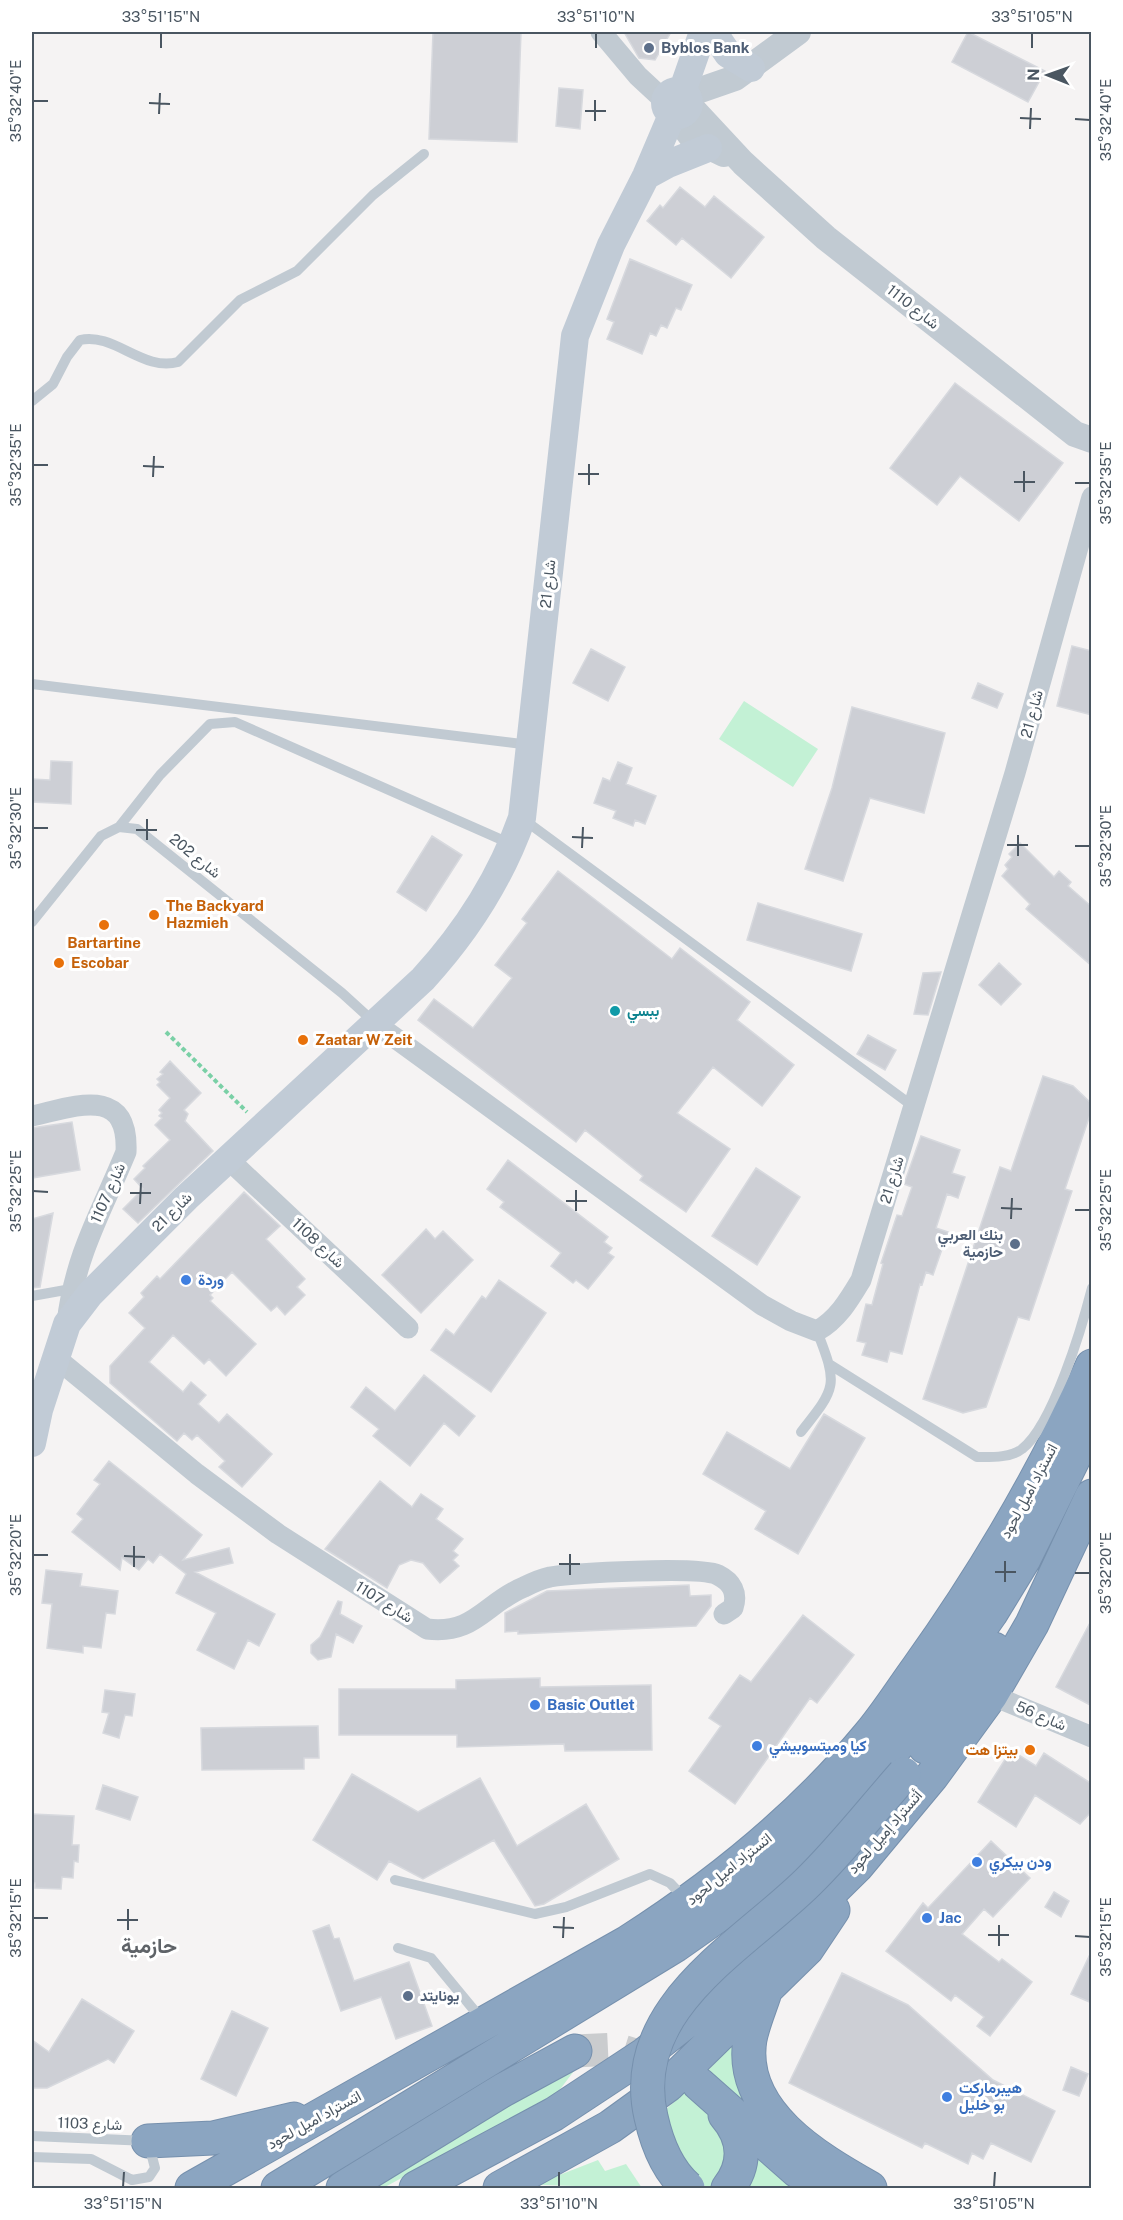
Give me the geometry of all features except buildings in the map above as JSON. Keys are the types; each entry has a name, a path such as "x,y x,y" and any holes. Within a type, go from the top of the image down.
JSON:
{"highway":[{"name":"اتستراد اميل لحود","path":"192,2188 628,1942 689,1902 735,1867 805,1803 869,1735 952,1619 1005,1538 1071,1413 1092,1366"},
{"path":"281,2186 676,1945 740,1900 801,1848 873,1775 905,1736 991,1613 1024,1559 1092,1421"},
{"path":"688,2188 671,2169 659,2147 649,2110 648,2069 661,2027 687,1992 808,1882 904,1774 956,1707 1000,1640 1038,1570 1073,1496 1092,1445"},
{"name":"أتستراد إميل لحود","path":"416,2188 521,2134 645,2054 726,1990 791,1931 857,1866 932,1776 991,1695 1032,1624 1092,1496"},
{"path":"500,2188 610,2127 646,2103 696,2060 807,1949 828,1920 857,1866"},
{"path":"767,1988 750,2041 754,2080 761,2096 792,2137 822,2160 870,2188"},
{"path":"343,2188 503,2090 575,2051"},
{"path":"728,2188 741,2162 741,2142 737,2131 705,2089 796,2170 822,2188"},
{"path":"281,2186 313,2179 335,2171 466,2100 503,2090"},
{"path":"147,2141 213,2138 291,2120 320,2116"}],"main road":[{"name":"شارع 21","path":"32,1443 45,1372 67,1324 90,1294 228,1159 376,1024 456,943 478,912 513,845 522,818 575,336 611,244 646,176 678,104 703,32"},
{"path":"713,32 728,54 751,68"},
{"path":"646,176 668,164 708,148"}],"street":[{"path":"601,32 638,76 678,104 743,163"},
{"path":"678,104 751,68 798,32"},
{"path":"678,104 693,139 743,163"},
{"name":"شارع 1110","path":"743,163 835,245 1075,435 1092,440"},
{"name":"شارع 21","path":"817,1331 838,1316 861,1280 1015,773 1092,497"},
{"path":"376,1024 762,1305 791,1321 817,1331"},
{"name":"شارع 1107","path":"32,1116 88,1104 102,1104 113,1110 124,1130 126,1152 83,1247 71,1289 67,1324"},
{"name":"شارع 1108","path":"228,1159 408,1328"},
{"name":"شارع 1107","path":"45,1372 197,1474 278,1534 427,1629 447,1632 464,1626 522,1587 548,1578 574,1574 694,1569 715,1574 729,1581 735,1592 733,1608 724,1614"},
{"name":"شارع 56","path":"991,1695 1092,1737"}],"lane":[{"path":"32,401 53,384 67,357 80,340 95,339 157,364 178,362 240,300 297,271 373,195 424,154"},
{"path":"32,684 530,746"},
{"path":"32,922 101,836 119,827 160,775 210,724 235,722 513,845"},
{"path":"522,818 914,1107"},
{"name":"شارع 202","path":"119,827 137,829 342,993 376,1024"},
{"path":"829,1364 977,1457 1005,1456 1022,1450 1044,1420 1081,1329 1092,1288"},
{"path":"32,1296 71,1289"},
{"path":"801,1432 826,1400 832,1388 829,1364 817,1331"},
{"path":"395,1880 535,1914 566,1907 650,1874 670,1882 689,1902"},
{"path":"398,1948 431,1958 484,2024"},
{"name":"شارع 1103","path":"32,2136 147,2141"},
{"path":"32,2157 91,2159 132,2180 141,2180 153,2174 156,2168 147,2141"}],"path":[{"path":"166,1032 262,1128"}],"green space":[{"path":"744,701 818,749 793,787 719,739"},
{"path":"738,2037 772,2127 705,2074"},
{"path":"577,2067 555,2096 383,2188 363,2188"},
{"path":"687,2090 736,2138 712,2188 707,2188 685,2167 661,2114"},
{"path":"753,2141 812,2188 739,2188"},
{"path":"598,2160 605,2171 626,2164 642,2188 542,2185 526,2188"}],"tunnel":[{"path":"575,2051 616,2049 663,2064"}],"place":[{"name":"Byblos Bank","path":"649,48"},
{"name":"The Backyard Hazmieh","path":"154,915"},
{"name":"Bartartine","path":"104,925"},
{"name":"Escobar","path":"59,963"},
{"name":"ببسي","path":"615,1011"},
{"name":"Zaatar W Zeit","path":"303,1040"},
{"name":"بنك العربي حازمية","path":"1015,1244"},
{"name":"وردة","path":"186,1280"},
{"name":"Basic Outlet","path":"535,1705"},
{"name":"كيا وميتسوبيشي","path":"757,1746"},
{"name":"بيتزا هت","path":"1030,1750"},
{"name":"ودن بيكري","path":"977,1862"},
{"name":"Jac","path":"927,1918"},
{"name":"يونايتد","path":"408,1996"},
{"name":"هيبرماركت بو خليل","path":"947,2097"}],"district":[{"name":"حازمية","path":"149,1946"}]}
